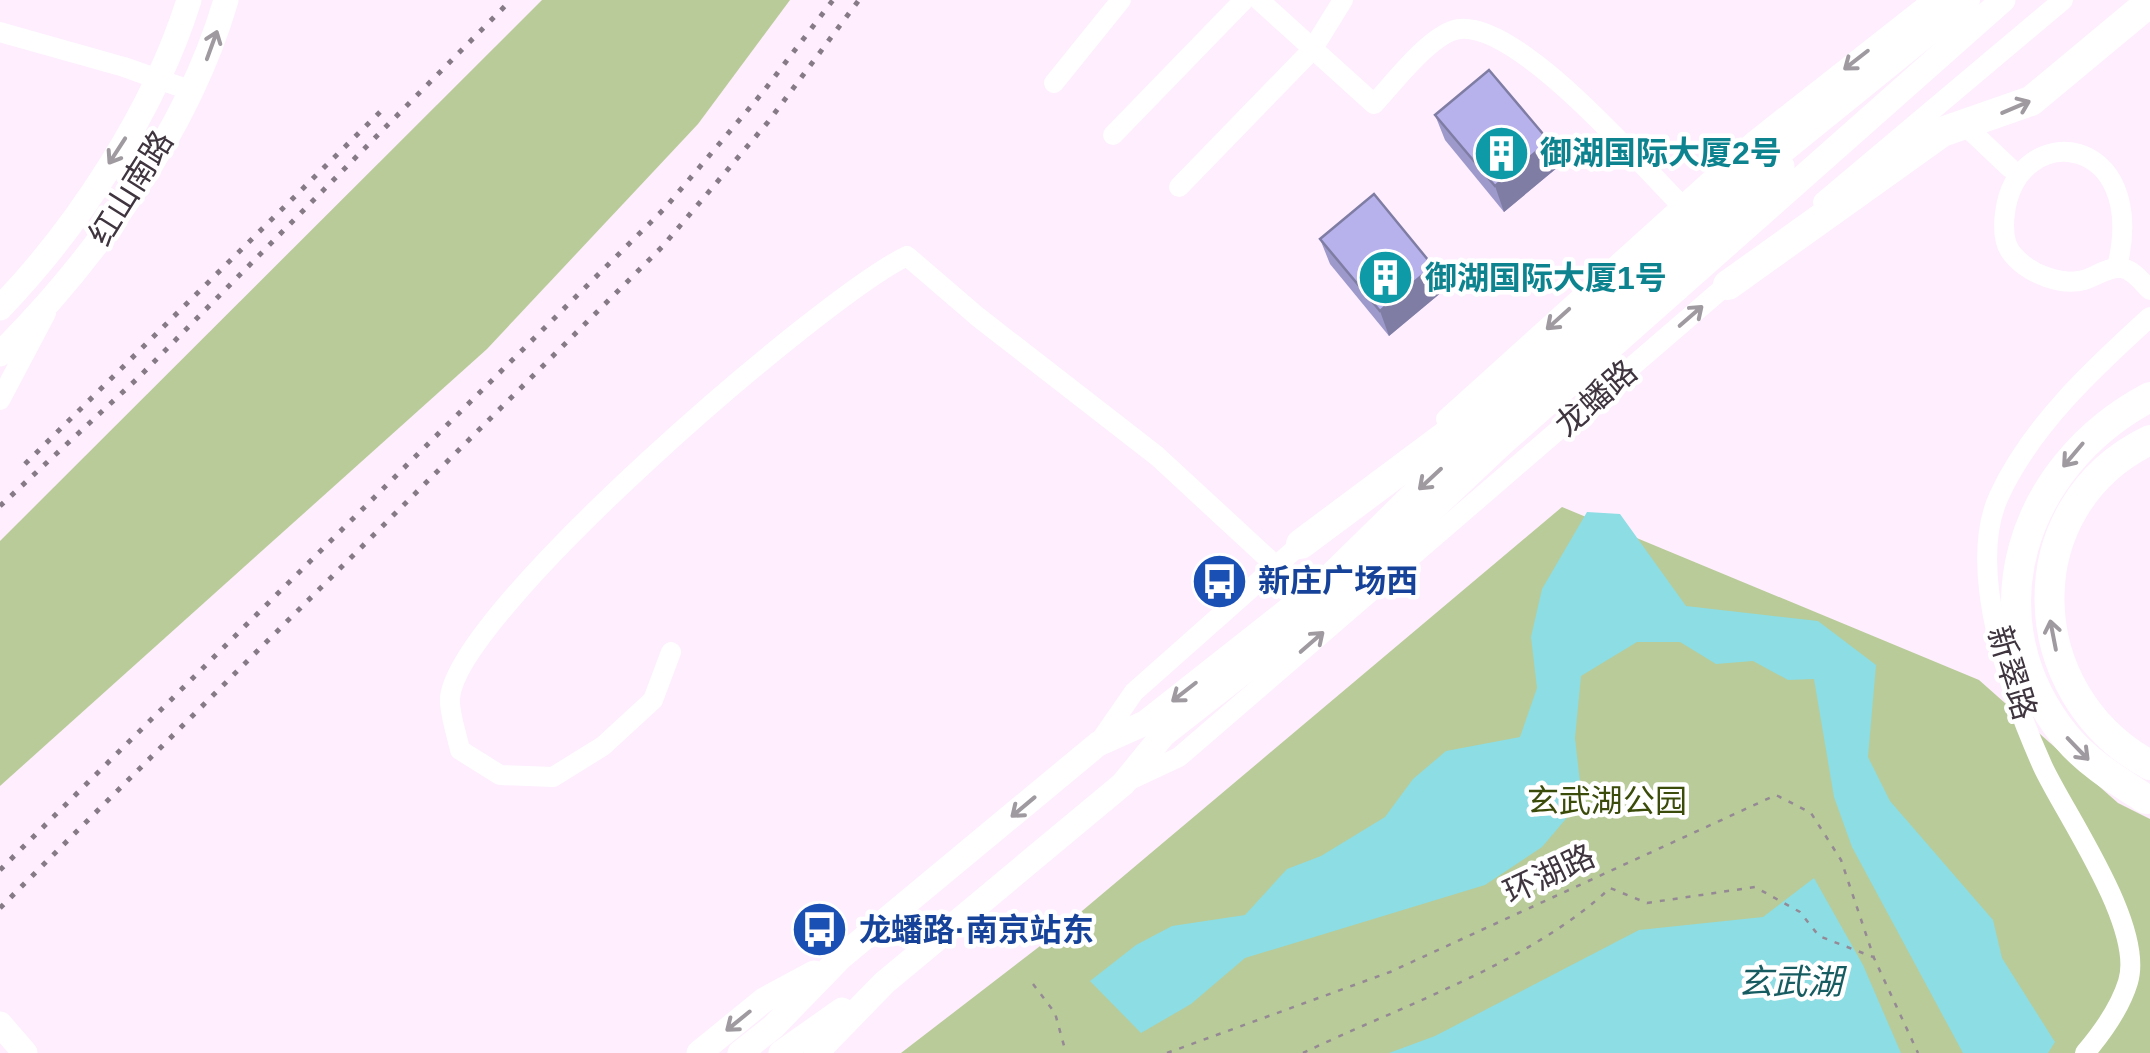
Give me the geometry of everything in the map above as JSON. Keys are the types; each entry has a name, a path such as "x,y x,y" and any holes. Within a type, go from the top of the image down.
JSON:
{"highway":[{"path":"1301,544 1490,404 1686,227 1967,0"},
{"path":"1728,285 1942,132 2031,101 2150,2"},
{"path":"2146,799 2094,765 2044,707 2021,645 2016,588 2026,536 2064,464 2097,430 2150,397"},
{"path":"2150,440 2122,453 2101,472 2073,512 2050,578 2050,628 2066,679 2082,705 2114,738 2150,765"}],"main road":[{"name":"红山南路","path":"0,308 40,268 73,219 159,78 189,0"},
{"name":"红山南路","path":"0,354 51,303 96,247 192,91 212,47 226,0"},
{"name":"龙蟠路","path":"740,1053 790,1044 884,983 1122,784 1154,729 1325,581 1432,477 1967,0"},
{"name":"龙蟠路","path":"699,1053 764,1000 840,958 1098,744 1154,729 1339,597 1504,442 2003,0"},
{"name":"龙蟠路","path":"790,1044 840,958"},
{"path":"0,1024 25,1053"}],"street":[{"path":"1054,83 1121,0"},
{"path":"1114,135 1244,0"},
{"path":"1259,0 1374,104 1422,52 1457,29 1494,34 1555,80 1682,206"},
{"path":"1179,188 1312,50 1343,0"},
{"name":"龙蟠路","path":"1098,744 1134,692 1756,140 1933,0"},
{"name":"龙蟠路","path":"1122,784 1178,756 2062,0"},
{"path":"0,32 192,91"},
{"path":"1972,132 2010,168"},
{"path":"2117,267 2137,218 2138,198 2125,170 2089,153 2050,157 2026,168 2006,199 2005,242 2012,255 2043,275 2063,281 2080,281 2117,267 2128,270 2150,290"},
{"path":"671,652 653,700 603,746 554,777 500,775 460,750 450,696 470,656 520,588 645,464 768,356 879,270 907,256 1186,481 1276,566"},
{"path":"0,400 51,303"},
{"name":"新翠路","path":"2085,1053 2105,1029 2130,980 2123,925 2091,850 2044,768 2005,669 1991,598 1989,545 1998,498 2039,430 2150,317"}],"path":[{"name":"环湖路","path":"1167,1053 1390,972 1776,794 1810,813 1841,860 1874,958 1918,1053"},
{"path":"1303,1053 1519,954 1555,932 1610,888 1647,902 1754,888 1800,912 1819,936 1874,958"},
{"path":"1033,984 1054,1013 1066,1053"}],"green space":[{"path":"542,0 790,0 698,124 487,349 0,786 0,541"},
{"name":"玄武湖公园","path":"1562,507 1979,680 2118,803 2150,819 2150,1053 901,1053 1044,943"}],"water":[{"path":"1587,512 1620,514 1686,606 1818,621 1876,665 1868,757 1890,801 1993,920 2002,958 2055,1042 2048,1053 1963,1053 1852,847 1834,797 1814,679 1788,680 1753,661 1716,664 1680,642 1637,642 1581,676 1575,738 1582,800 1542,847 1485,885 1245,958 1191,1004 1141,1033 1090,981 1136,945 1172,926 1245,915 1287,869 1321,856 1385,817 1413,779 1446,751 1520,737 1537,688 1531,637 1542,589"},
{"name":"玄武湖","path":"1814,878 1863,965 1901,1053 1389,1053 1435,1036 1639,930 1763,917"}],"building":[{"name":"御湖国际大厦2号","path":"1489,70 1549,141 1495,186 1435,115"},
{"name":"御湖国际大厦1号","path":"1374,194 1433,266 1380,311 1320,239"}],"railway":[{"path":"0,506 139,377 511,0"},
{"path":"0,870 665,208 763,92 833,0"},
{"path":"0,908 662,247 768,122 859,0"},
{"path":"25,464 380,112"}],"place":[{"name":"御湖国际大厦2号","path":"1501,153"},
{"name":"御湖国际大厦1号","path":"1386,278"},
{"name":"新庄广场西","path":"1219,581"},
{"name":"龙蟠路·南京站东","path":"820,930"}]}
